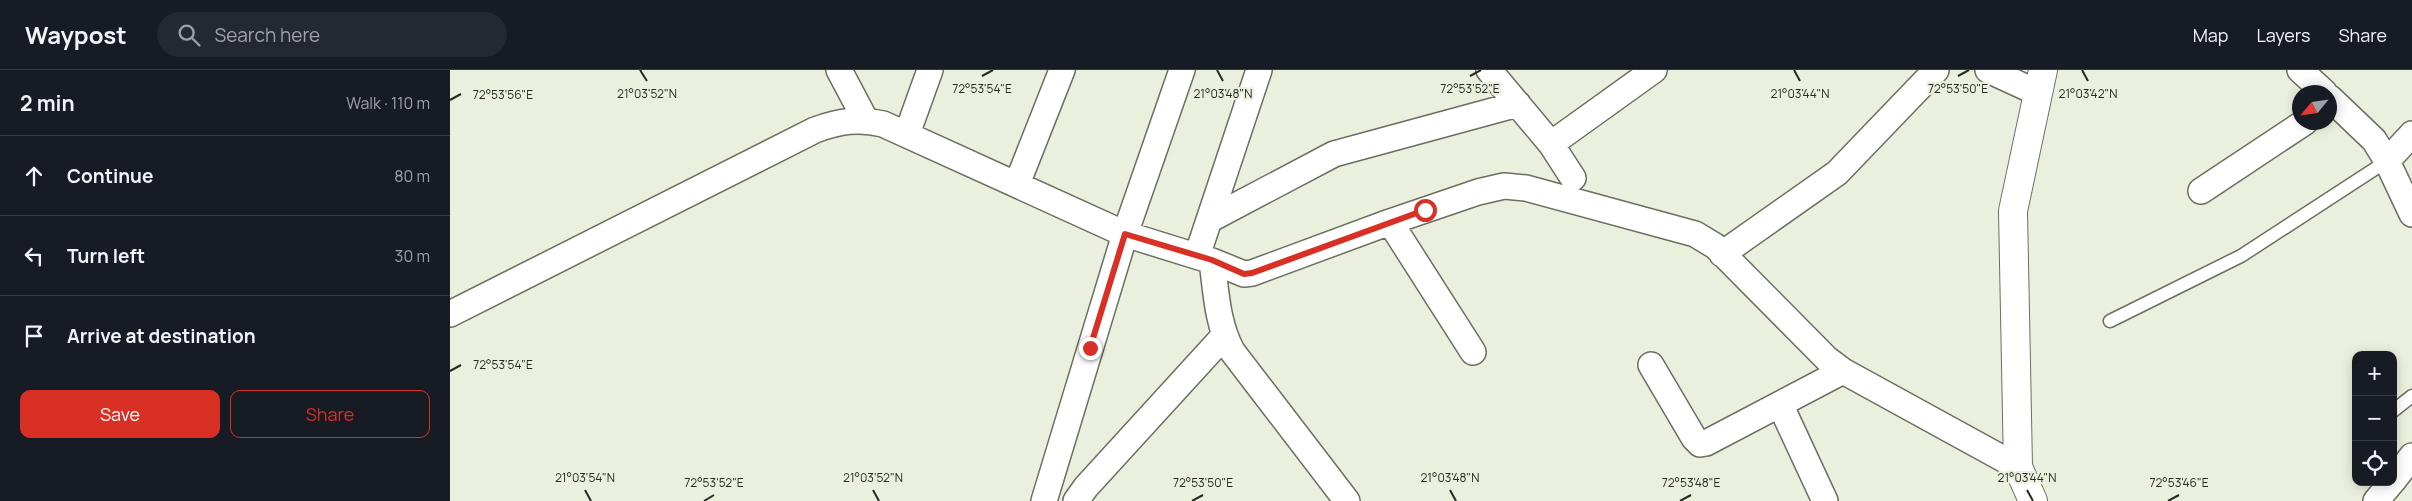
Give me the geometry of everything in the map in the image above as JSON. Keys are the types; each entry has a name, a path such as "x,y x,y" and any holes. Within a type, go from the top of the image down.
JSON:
{"street":[{"path":"839,70 865,120"},
{"path":"907,134 930,70"},
{"path":"1017,184 1062,70"},
{"path":"1044,501 1125,234 1182,70"},
{"path":"1260,70 1209,220 1204,258 1220,323 1232,351 1347,501"},
{"path":"1489,70 1551,144 1573,178"},
{"path":"1551,144 1654,70"},
{"path":"1722,254 1837,173 1936,70"},
{"path":"1988,70 2040,81 2013,211 2018,467 2033,501"},
{"path":"2300,70 2314,85"},
{"path":"1209,220 1334,154 1518,104"},
{"path":"2337,107 2374,140 2387,161 2412,214"},
{"path":"450,314 815,130 835,122 865,120 883,124 907,134 1125,234 1204,258 1244,274 1252,273 1478,192 1504,186 1526,188 1695,234 1715,246 1843,372 2018,467"},
{"path":"2201,191 2293,130"},
{"path":"2387,161 2412,134"},
{"path":"1390,222 1473,352"},
{"path":"1076,501 1086,487 1224,336"},
{"path":"1651,365 1694,438 1700,444 1843,372"},
{"path":"1780,404 1824,501"},
{"path":"2397,477 2412,456"},
{"path":"2376,501 2389,486"}],"lane":[{"path":"2110,321 2241,256 2387,161"},
{"path":"2397,408 2412,396"}],"route":[{"path":"1090,348 1125,234 1212,260 1244,274 1252,273 1425,210"}]}
